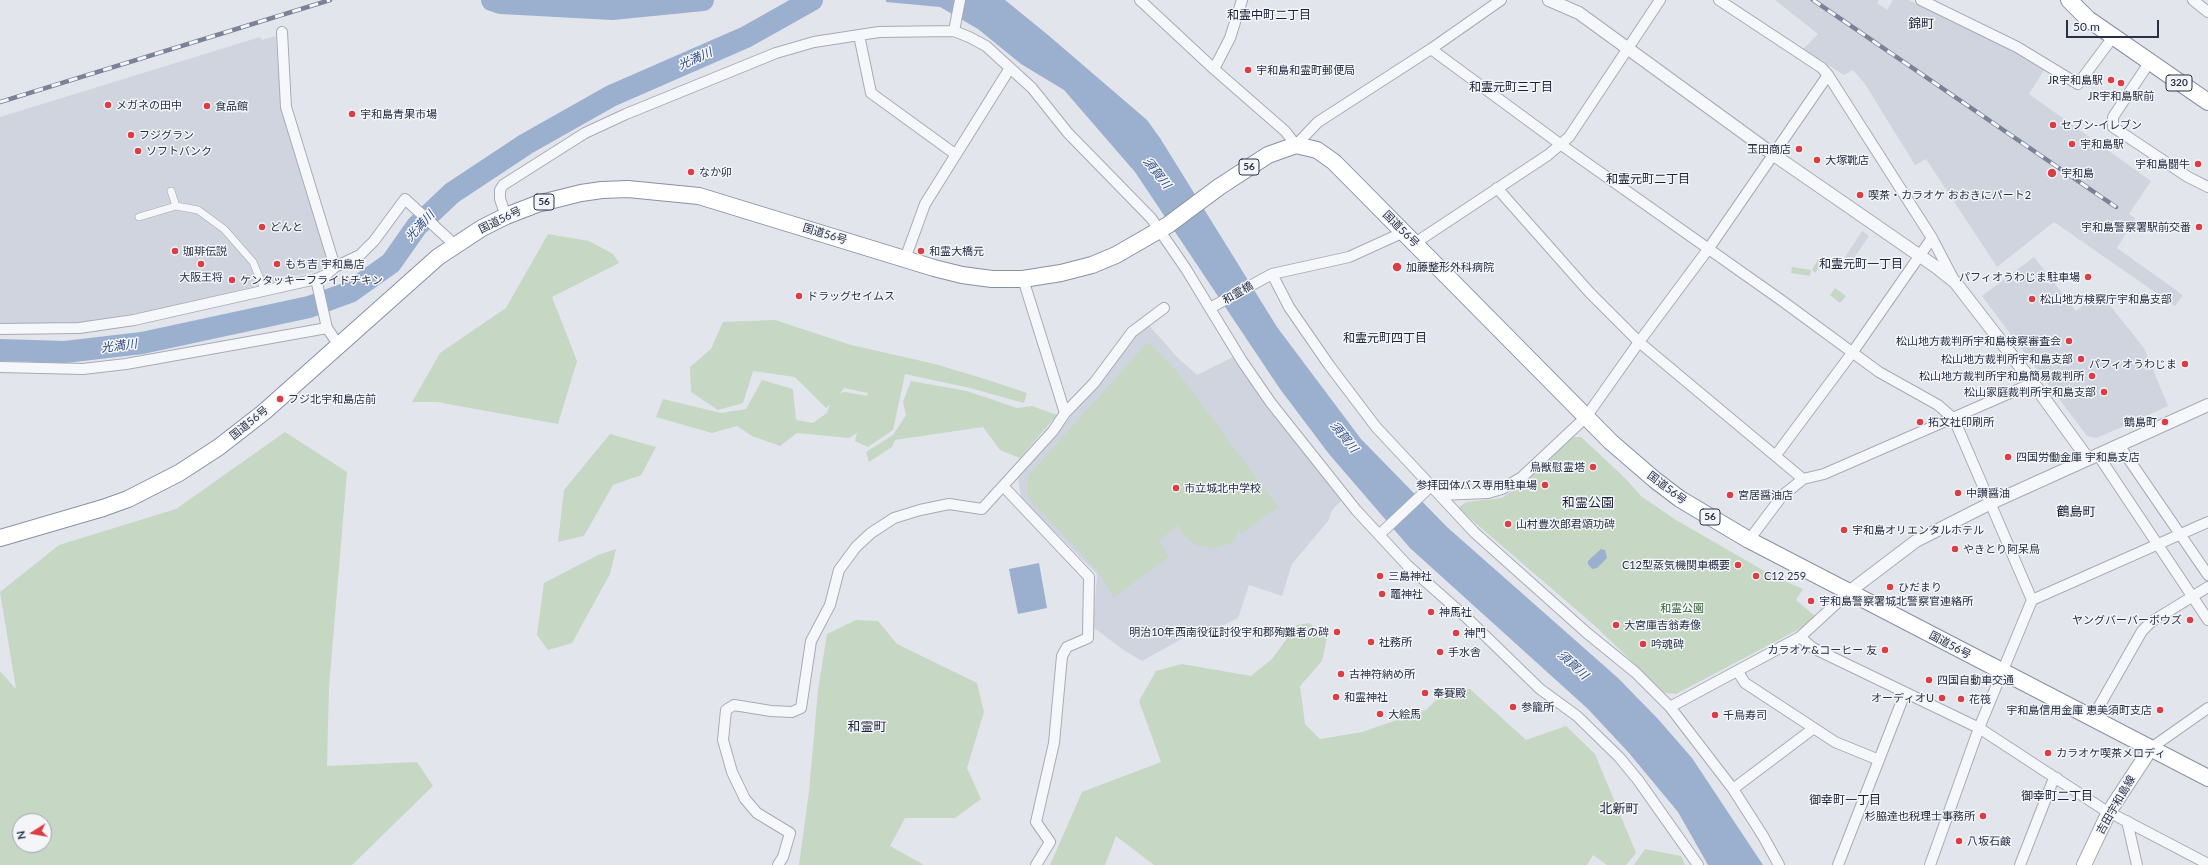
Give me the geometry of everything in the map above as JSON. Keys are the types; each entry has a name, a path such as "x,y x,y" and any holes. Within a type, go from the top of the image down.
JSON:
{"highway":[{"name":"320","path":"2068,0 2088,19 2149,63 2208,102"},
{"name":"国道56号","path":"1296,145 1317,150 1334,162 1586,417 1680,499 1749,540 1850,591 2001,672 2093,717 2208,778"},
{"name":"56","path":"1164,228 1206,197 1268,155 1296,145"},
{"name":"国道56号","path":"0,538 103,508 179,473 219,447 264,412 420,272 455,245 506,216 537,204 581,193 628,189 699,196 725,202 905,259 962,275 992,279 1023,279 1062,273 1092,265 1116,255 1164,228"}],"main road":[{"name":"吉田宇和島線","path":"2084,865 2109,812 2151,748"}],"street":[{"path":"954,27 960,0"},
{"path":"1140,0 1214,69 1285,131 1296,145 1324,118 1431,49 1501,0"},
{"path":"1214,69 1230,38 1242,0"},
{"path":"1549,0 1579,13 1774,155 1955,282"},
{"name":"和霊橋","path":"1212,307 1272,274 1349,257 1409,237 1497,188 1548,155 1569,137 1660,0"},
{"path":"1719,0 1822,68 1828,75 1932,238 1955,282 2033,383 2093,457 2157,544 2208,620"},
{"path":"1921,0 2017,46 2078,84 2113,37"},
{"path":"2193,0 2208,12"},
{"path":"506,216 500,199 500,190 503,185 585,133 626,114 776,53 814,42 887,32 954,27 986,46 1032,88 1068,133 1164,228 1186,269 1212,307 1272,403 1356,510 1384,530 1407,565 1468,619 1540,688 1577,716 1619,757 1638,780 1698,865"},
{"path":"282,32 286,106 335,267"},
{"path":"859,36 871,94 955,154"},
{"path":"1431,49 1560,144 1709,248 1879,372 1938,405 1954,419 1989,504 2032,600"},
{"path":"2149,63 2113,117 2113,127 2188,177 2208,187"},
{"path":"905,259 925,204 1010,68"},
{"path":"1440,495 1488,492 1502,489 1522,477 1586,417 1639,342 1709,248 1828,75"},
{"path":"1497,188 1590,292 1639,342 1722,413 1776,455 1803,479"},
{"path":"171,191 176,206"},
{"path":"0,329 79,328 134,320 265,291 317,282 335,267 360,254 374,241 405,199 455,245"},
{"path":"139,217 176,206 198,210 224,229 253,262 265,291"},
{"path":"1776,455 1852,352 1932,238"},
{"path":"1272,274 1289,308 1329,365 1376,427 1428,489 1440,495 1486,543 1587,633 1635,672 1670,707 1733,789 1763,836 1779,865"},
{"path":"1023,279 1065,413"},
{"path":"317,282 326,324 338,344"},
{"path":"778,865 783,857 790,834 757,813 745,799 732,772 722,740 726,710 734,705 771,711 792,712 801,708 810,640 830,606 839,570 856,547 872,533 894,518 920,510 950,504 982,509 1053,431 1065,413 1094,383 1132,332 1164,308"},
{"path":"0,367 83,369 126,364 326,324"},
{"path":"1749,540 1782,496 1803,479 1824,474 1954,419 2033,383"},
{"path":"1670,707 1738,672 1800,637 1850,591 1916,541 1989,504 2208,405"},
{"path":"2119,445 2208,575"},
{"path":"1004,486 1089,577 1088,638 1067,647 1062,656 1054,743 1036,822 1050,842 1036,865"},
{"path":"1384,530 1428,489"},
{"path":"1930,865 1979,728 2032,600 2208,522"},
{"path":"2093,717 2142,631 2151,622 2208,587"},
{"path":"1800,637 1813,648 1979,728 2109,812 2208,864"},
{"path":"1738,672 1745,683 1835,742 1879,760"},
{"path":"1838,865 1905,693"},
{"path":"2151,748 2208,708"},
{"path":"1733,789 1814,728"},
{"path":"2020,865 2052,783 2057,778"},
{"path":"2127,821 2137,865"}],"shaded area":[{"path":"1775,0 1879,0 1877,3 1887,10 1893,0 1908,0 1981,33 2044,70 2029,94 2151,181 2129,214 2135,218 2117,248 2183,295 2175,306 2054,222 1997,267 1926,159 1915,165 1865,84 1853,70 1844,75 1803,49 1818,34"},
{"path":"276,36 281,110 328,260 320,270 163,309 80,322 37,325 0,323 0,117 260,37 262,40"},
{"path":"1862,231 1869,236 1852,261 1845,257"},
{"path":"2034,257 2076,311 2100,293 2144,348 2168,406 2097,438 2087,436 1982,296"},
{"name":"市立城北中学校","path":"1148,324 1177,357 1197,375 1233,357 1267,408 1343,499 1332,510 1328,521 1292,564 1282,596 1249,585 1238,618 1207,633 1189,635 1142,661 1122,649 1093,627 1097,574 1021,498 1018,478 1102,380 1136,334"}],"green space":[{"path":"548,234 589,241 613,254 619,263 552,297 577,361 558,424 437,402 412,402 440,353 506,308"},
{"path":"1818,259 1825,261 1815,273 1812,270"},
{"path":"1792,267 1811,270 1810,276 1791,273"},
{"path":"1835,288 1846,296 1840,303 1830,295"},
{"path":"775,320 851,345 935,364 1027,393 1024,403 970,388 905,374 893,430 868,447 855,441 857,433 849,438 797,433 780,446 752,436 737,426 712,433 656,417 663,399 721,413 746,409 762,380 793,389 796,420 813,423 827,413 830,404 826,408 795,377 753,371 743,403 718,410 691,392 690,367 711,349 723,322","holes":["844,388 868,393 867,396 845,392 840,393"]},
{"path":"1148,342 1175,369 1278,507 1242,533 1238,529 1235,541 1217,548 1195,545 1181,532 1179,525 1158,541 1169,557 1114,597 1097,570 1028,497 1028,476"},
{"path":"911,381 967,391 1017,408 1032,406 1057,415 1020,458 1000,450 983,427 895,440 892,447 869,462 866,452 893,435 906,415 903,402"},
{"path":"285,432 347,472 329,687 327,766 417,762 433,786 352,865 0,865 0,671 16,689 0,592 59,545 176,509"},
{"path":"610,434 656,447 641,475 613,485 584,536 558,542 564,490"},
{"name":"和霊公園","path":"1573,437 1581,437 1625,478 1641,496 1676,520 1773,576 1803,589 1796,600 1815,616 1805,626 1676,694 1665,693 1594,625 1458,508 1466,502 1502,498 1526,481"},
{"path":"616,549 610,574 572,643 548,650 537,635 544,583 598,555"},
{"path":"856,620 878,621 897,644 977,683 984,712 967,768 981,799 955,818 905,818 890,846 924,865 799,865 809,792 818,690 827,634"},
{"path":"1309,623 1327,638 1322,661 1300,686 1305,724 1320,739 1362,732 1426,710 1447,689 1470,689 1526,740 1566,726 1595,754 1636,853 1626,865 1607,865 1593,855 1587,865 1154,865 1116,836 1105,865 1050,865 1082,792 1161,762 1139,701 1156,671 1182,664 1251,676 1272,659 1297,625"},
{"path":"1645,849 1681,856 1685,865 1634,865"}],"water":[{"path":"886,0 1005,0 1147,120 1160,138 1277,327 1361,439 1447,527 1618,678 1658,719 1692,758 1763,865 1708,865 1678,812 1629,753 1588,709 1410,548 1329,454 1280,389 1135,172 1064,90 1021,64 978,29 940,7 886,2"},
{"path":"1601,549 1605,550 1607,558 1597,568 1592,569 1588,564 1588,561"},
{"path":"1039,563 1047,608 1018,614 1009,569"}],"waterway":[{"name":"須賀川","path":"492,0 501,3 612,9 703,0"},
{"name":"光満川","path":"0,350 65,352 142,343 309,307 350,292 391,263 417,226 452,193 526,144 611,96 746,37 812,0"}],"railway":[{"path":"0,102 330,0"},
{"path":"1813,0 2116,207"}],"place":[{"name":"宇和島和霊町郵便局","path":"1248,70"},
{"name":"JR宇和島駅","path":"2111,80"},
{"name":"JR宇和島駅前","path":"2121,83"},
{"name":"メガネの田中","path":"108,105"},
{"name":"食品館","path":"207,106"},
{"name":"宇和島青果市場","path":"352,114"},
{"name":"セブン-イレブン","path":"2053,125"},
{"name":"フジグラン","path":"131,135"},
{"name":"宇和島駅","path":"2072,144"},
{"name":"玉田商店","path":"1799,149"},
{"name":"ソフトバンク","path":"138,151"},
{"name":"大塚靴店","path":"1817,160"},
{"name":"宇和島闘牛","path":"2198,164"},
{"name":"なか卯","path":"691,172"},
{"name":"宇和島","path":"2052,173"},
{"name":"喫茶・カラオケ おおきにパート2","path":"1860,195"},
{"name":"どんと","path":"262,227"},
{"name":"宇和島警察署駅前交番","path":"2199,227"},
{"name":"珈琲伝説","path":"175,251"},
{"name":"和霊大橋元","path":"921,251"},
{"name":"大阪王将","path":"201,264"},
{"name":"もち吉 宇和島店","path":"277,264"},
{"name":"加藤整形外科病院","path":"1397,267"},
{"name":"パフィオうわじま駐車場","path":"2088,277"},
{"name":"ケンタッキーフライドチキン","path":"232,280"},
{"name":"ドラッグセイムス","path":"799,296"},
{"name":"松山地方検察庁宇和島支部","path":"2032,299"},
{"name":"松山地方裁判所宇和島検察審査会","path":"2069,341"},
{"name":"松山地方裁判所宇和島支部","path":"2081,359"},
{"name":"パフィオうわじま","path":"2185,364"},
{"name":"松山地方裁判所宇和島簡易裁判所","path":"2092,376"},
{"name":"松山家庭裁判所宇和島支部","path":"2104,392"},
{"name":"フジ北宇和島店前","path":"280,399"},
{"name":"拓文社印刷所","path":"1920,422"},
{"name":"鶴島町","path":"2165,422"},
{"name":"四国労働金庫 宇和島支店","path":"2008,457"},
{"name":"鳥獣慰霊塔","path":"1593,467"},
{"name":"参拝団体バス専用駐車場","path":"1545,485"},
{"name":"市立城北中学校","path":"1176,488"},
{"name":"中讃醤油","path":"1958,493"},
{"name":"宮居醤油店","path":"1730,495"},
{"name":"山村豊次郎君頌功碑","path":"1508,524"},
{"name":"宇和島オリエンタルホテル","path":"1844,530"},
{"name":"やきとり阿呆鳥","path":"1955,549"},
{"name":"C12型蒸気機関車概要","path":"1738,565"},
{"name":"三島神社","path":"1380,576"},
{"name":"C12 259","path":"1756,576"},
{"name":"ひだまり","path":"1890,587"},
{"name":"竈神社","path":"1382,594"},
{"name":"宇和島警察署城北警察官連絡所","path":"1811,601"},
{"name":"神馬社","path":"1431,612"},
{"name":"ヤングバーバーボウズ","path":"2190,620"},
{"name":"大宮庫吉翁寿像","path":"1616,625"},
{"name":"明治10年西南役征討役宇和郡殉難者の碑","path":"1337,632"},
{"name":"神門","path":"1456,633"},
{"name":"社務所","path":"1371,642"},
{"name":"吟魂碑","path":"1643,644"},
{"name":"カラオケ&コーヒー 友","path":"1885,650"},
{"name":"手水舎","path":"1440,652"},
{"name":"古神符納め所","path":"1341,674"},
{"name":"四国自動車交通","path":"1929,680"},
{"name":"奉賽殿","path":"1425,693"},
{"name":"和霊神社","path":"1336,697"},
{"name":"オーディオU","path":"1942,698"},
{"name":"花筏","path":"1961,699"},
{"name":"参籠所","path":"1513,707"},
{"name":"宇和島信用金庫 恵美須町支店","path":"2160,710"},
{"name":"大絵馬","path":"1380,714"},
{"name":"千鳥寿司","path":"1715,715"},
{"name":"カラオケ喫茶メロディ","path":"2048,753"},
{"name":"杉脇達也税理士事務所","path":"1983,816"},
{"name":"八坂石鹸","path":"1959,841"}],"district":[{"name":"和霊中町二丁目","path":"1269,15"},
{"name":"錦町","path":"1921,24"},
{"name":"和霊元町三丁目","path":"1511,87"},
{"name":"和霊元町二丁目","path":"1648,179"},
{"name":"和霊元町一丁目","path":"1861,264"},
{"name":"和霊元町四丁目","path":"1385,338"},
{"name":"和霊公園","path":"1588,503"},
{"name":"鶴島町","path":"2076,512"},
{"name":"和霊町","path":"867,727"},
{"name":"御幸町二丁目","path":"2057,796"},
{"name":"御幸町一丁目","path":"1845,800"},
{"name":"北新町","path":"1619,809"}]}
